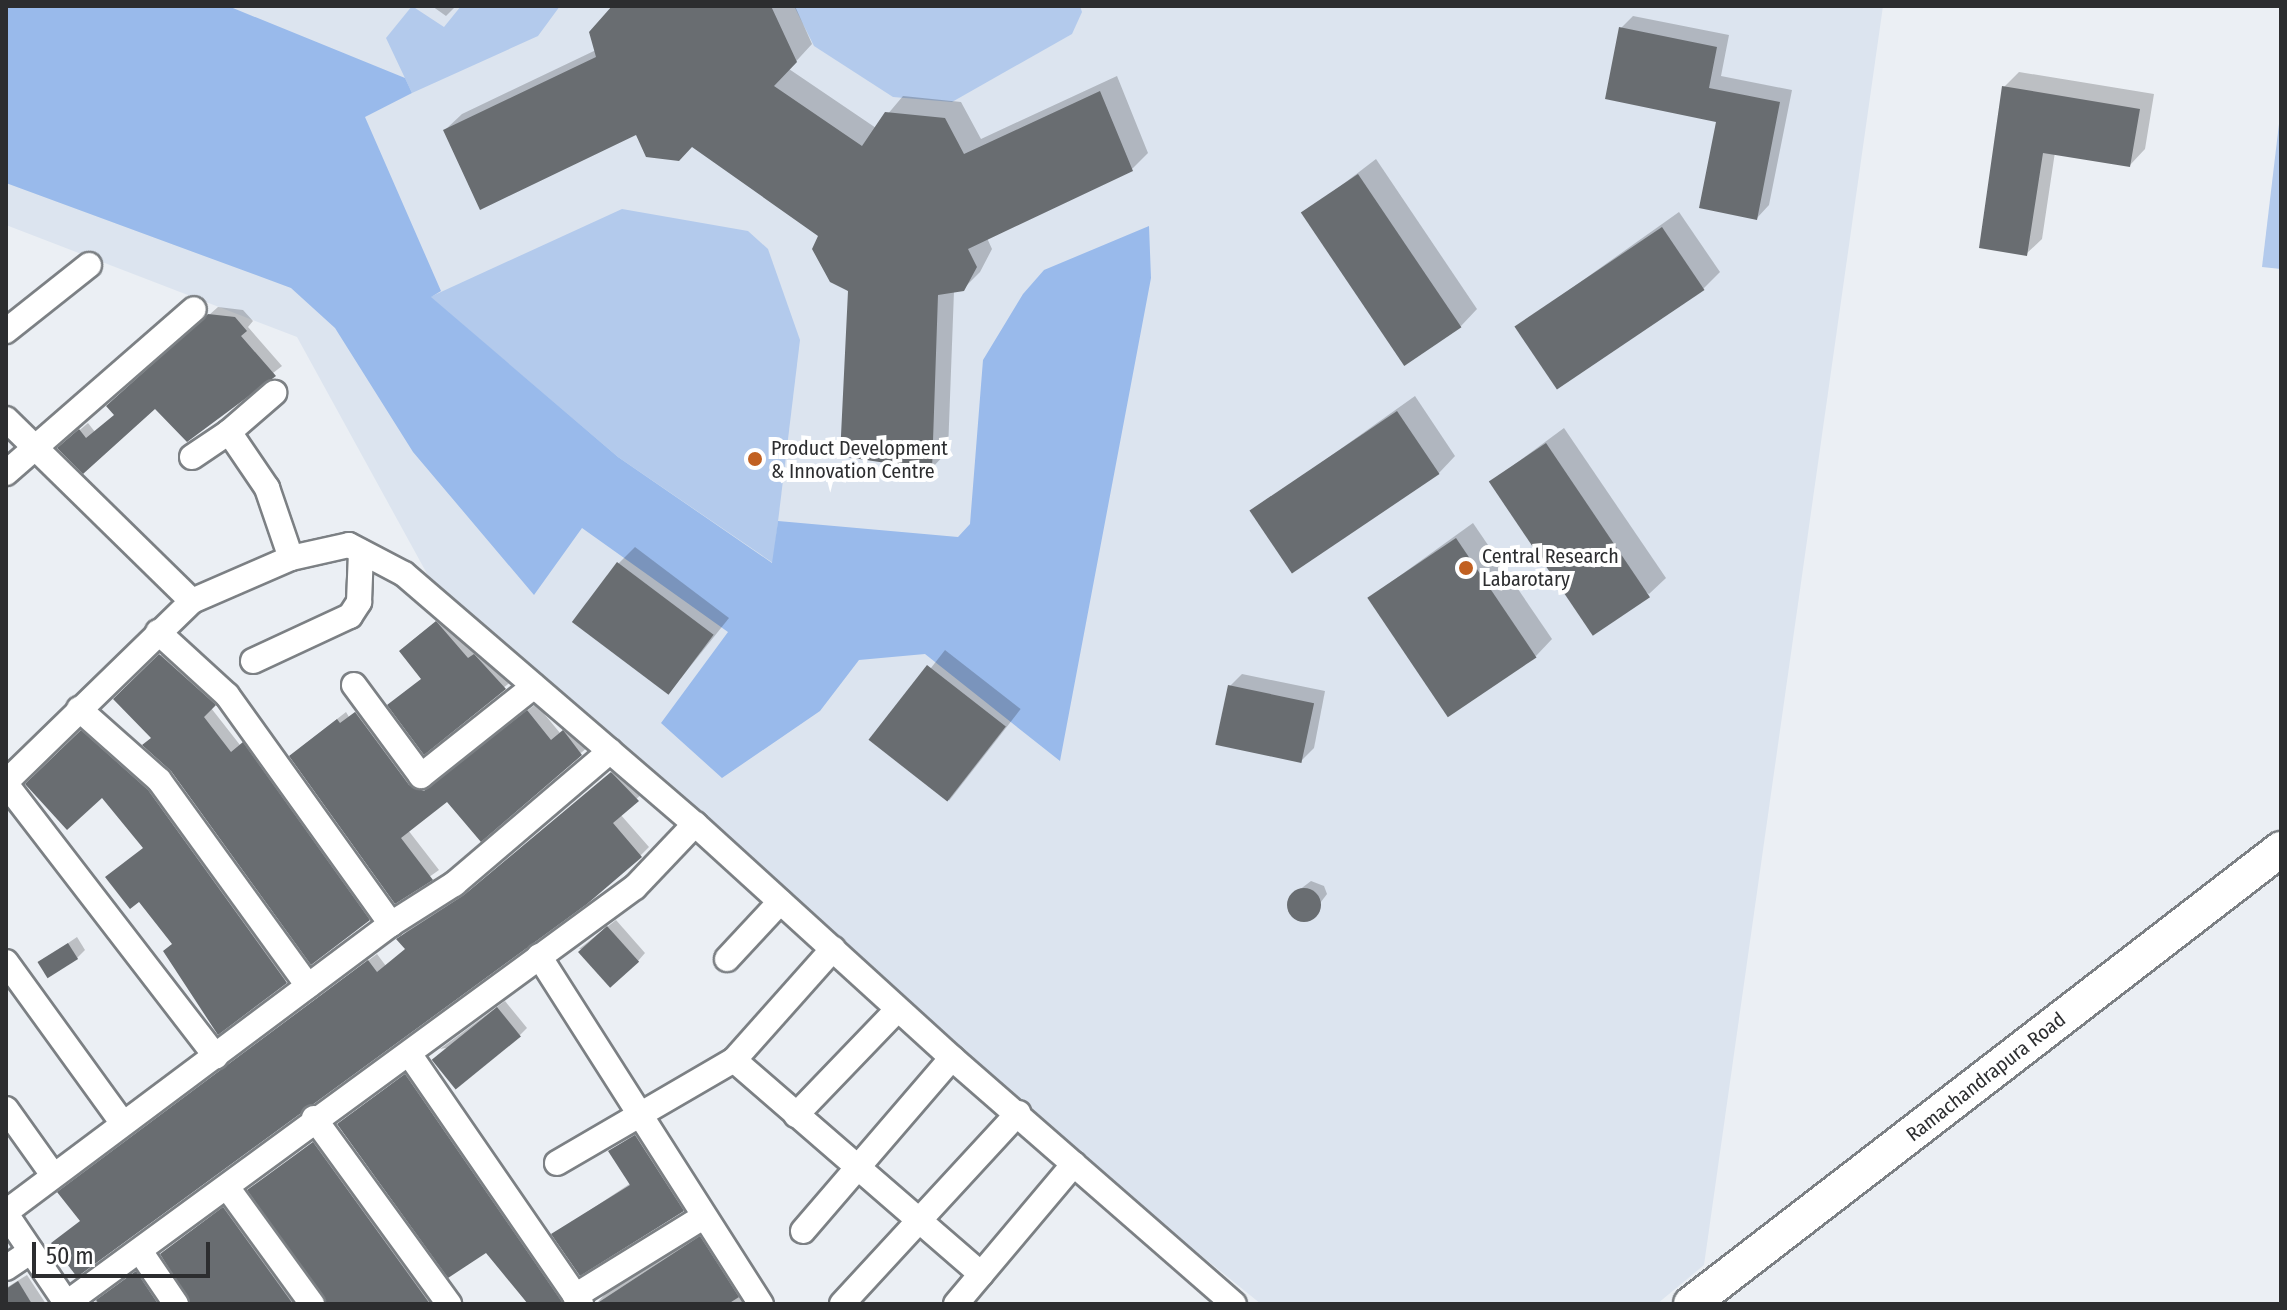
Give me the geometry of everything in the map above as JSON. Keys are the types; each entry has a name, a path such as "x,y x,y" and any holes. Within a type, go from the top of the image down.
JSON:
{"street":[{"path":"6,331 89,265"},
{"path":"6,473 194,309"},
{"path":"192,457 229,432 274,393"},
{"path":"6,419 192,601"},
{"path":"229,432 267,488 291,558"},
{"path":"216,1057 6,783 192,601 291,558 349,545 404,574 695,824 897,1010 1234,1304"},
{"path":"253,661 350,616 359,602 361,552"},
{"path":"158,632 227,695 391,924"},
{"path":"354,685 421,776 534,686"},
{"path":"79,709 159,780 308,986"},
{"path":"610,751 516,835 391,924 216,1057 122,1122 6,1213 67,1304 227,1187 314,1118 410,1055 635,887 695,824"},
{"name":"Ramachandrapura Road","path":"1691,1304 2281,849"},
{"path":"727,959 780,902"},
{"path":"557,1163 638,1113 734,1060 833,949"},
{"path":"539,956 754,1301"},
{"path":"6,962 122,1122"},
{"path":"796,1115 897,1010"},
{"path":"410,1055 578,1300 703,1217"},
{"path":"803,1231 858,1172 952,1058"},
{"path":"734,1060 858,1172 981,1274"},
{"path":"6,1109 53,1175"},
{"path":"842,1304 921,1224 1018,1113"},
{"path":"314,1118 449,1304"},
{"path":"956,1304 1074,1164"},
{"path":"227,1187 312,1304"},
{"path":"6,1268 31,1251"},
{"path":"140,1251 176,1304"}],"shaded area":[{"path":"6,6 1883,6 1704,1265 1657,1304 1261,1304 1046,1130 431,581 297,337 6,225"},
{"path":"6,6 228,6 405,78 412,93 365,117 441,291 431,297 618,457 772,563 778,521 958,537 970,524 983,360 1023,294 1044,270 1149,226 1151,278 1060,761 925,654 859,660 820,711 722,778 661,723 728,632 582,528 534,595 413,452 335,328 291,288 6,183"},
{"path":"412,6 444,27 461,6 560,6 538,36 412,93 386,38"},
{"path":"794,6 1080,6 1082,12 1072,34 952,102 893,97 814,46"},
{"path":"2281,107 2281,269 2262,267"},
{"path":"622,209 748,231 768,249 800,340 773,563 618,457 430,297"}],"building":[{"path":"612,6 771,6 797,62 774,86 862,146 885,112 945,118 964,154 1100,91 1133,171 968,249 977,267 964,291 938,295 932,470 840,456 848,291 830,282 812,249 818,236 692,147 679,161 646,157 636,135 480,210 443,130 596,57 589,32"},
{"path":"1619,27 1717,47 1709,88 1780,102 1757,220 1699,208 1716,122 1605,99"},
{"path":"2002,86 2140,109 2130,167 2043,153 2027,256 1979,248"},
{"path":"1358,174 1461,327 1404,366 1301,213"},
{"path":"1662,227 1704,290 1557,390 1514,327"},
{"path":"208,314 235,317 247,331 241,336 276,376 187,442 155,409 83,474 57,448 79,429 86,438 114,415 106,406"},
{"path":"1397,411 1439,474 1292,574 1249,511"},
{"path":"1546,443 1650,597 1593,636 1489,482"},
{"path":"1456,538 1537,657 1448,717 1367,598"},
{"path":"617,562 714,635 668,695 572,622"},
{"path":"436,621 468,658 474,654 506,689 424,755 387,705 421,679 399,651"},
{"path":"159,654 216,705 204,717 231,752 243,742 370,920 311,965 171,771 142,745 151,738 113,699"},
{"path":"927,665 1006,727 947,801 869,740"},
{"path":"1228,685 1314,703 1301,763 1215,745"},
{"path":"527,710 551,740 563,730 582,755 481,842 447,802 401,838 433,880 395,904 289,756 337,719 340,723 355,712 409,785 424,791"},
{"path":"81,730 148,790 287,983 218,1035 163,951 172,944 139,902 130,909 105,877 143,848 102,798 67,830 25,784"},
{"path":"611,772 639,801 613,823 642,857 587,904 77,1277 51,1243 80,1221 57,1192 368,960 377,972 405,949 396,939 464,895"},
{"path":"1304,888 1316,893 1321,905 1316,917 1304,922 1292,917 1287,905 1292,893"},
{"path":"607,926 639,962 610,988 578,952"},
{"path":"68,943 78,959 48,978 37,962"},
{"path":"497,1007 521,1037 456,1089 432,1060"},
{"path":"405,1074 562,1304 528,1304 486,1253 448,1278 337,1124"},
{"path":"635,1135 684,1211 580,1276 551,1234 630,1185 608,1151"},
{"path":"313,1142 430,1304 327,1304 247,1190"},
{"path":"223,1207 293,1304 191,1304 160,1254"},
{"path":"700,1236 739,1297 728,1304 596,1304"},
{"path":"136,1271 158,1304 99,1304 96,1300"},
{"path":"18,1281 32,1304 6,1304 6,1289"}],"place":[{"name":"Product Development & Innovation Centre","path":"755,459"},
{"name":"Central Research Labarotary","path":"1466,568"}]}
